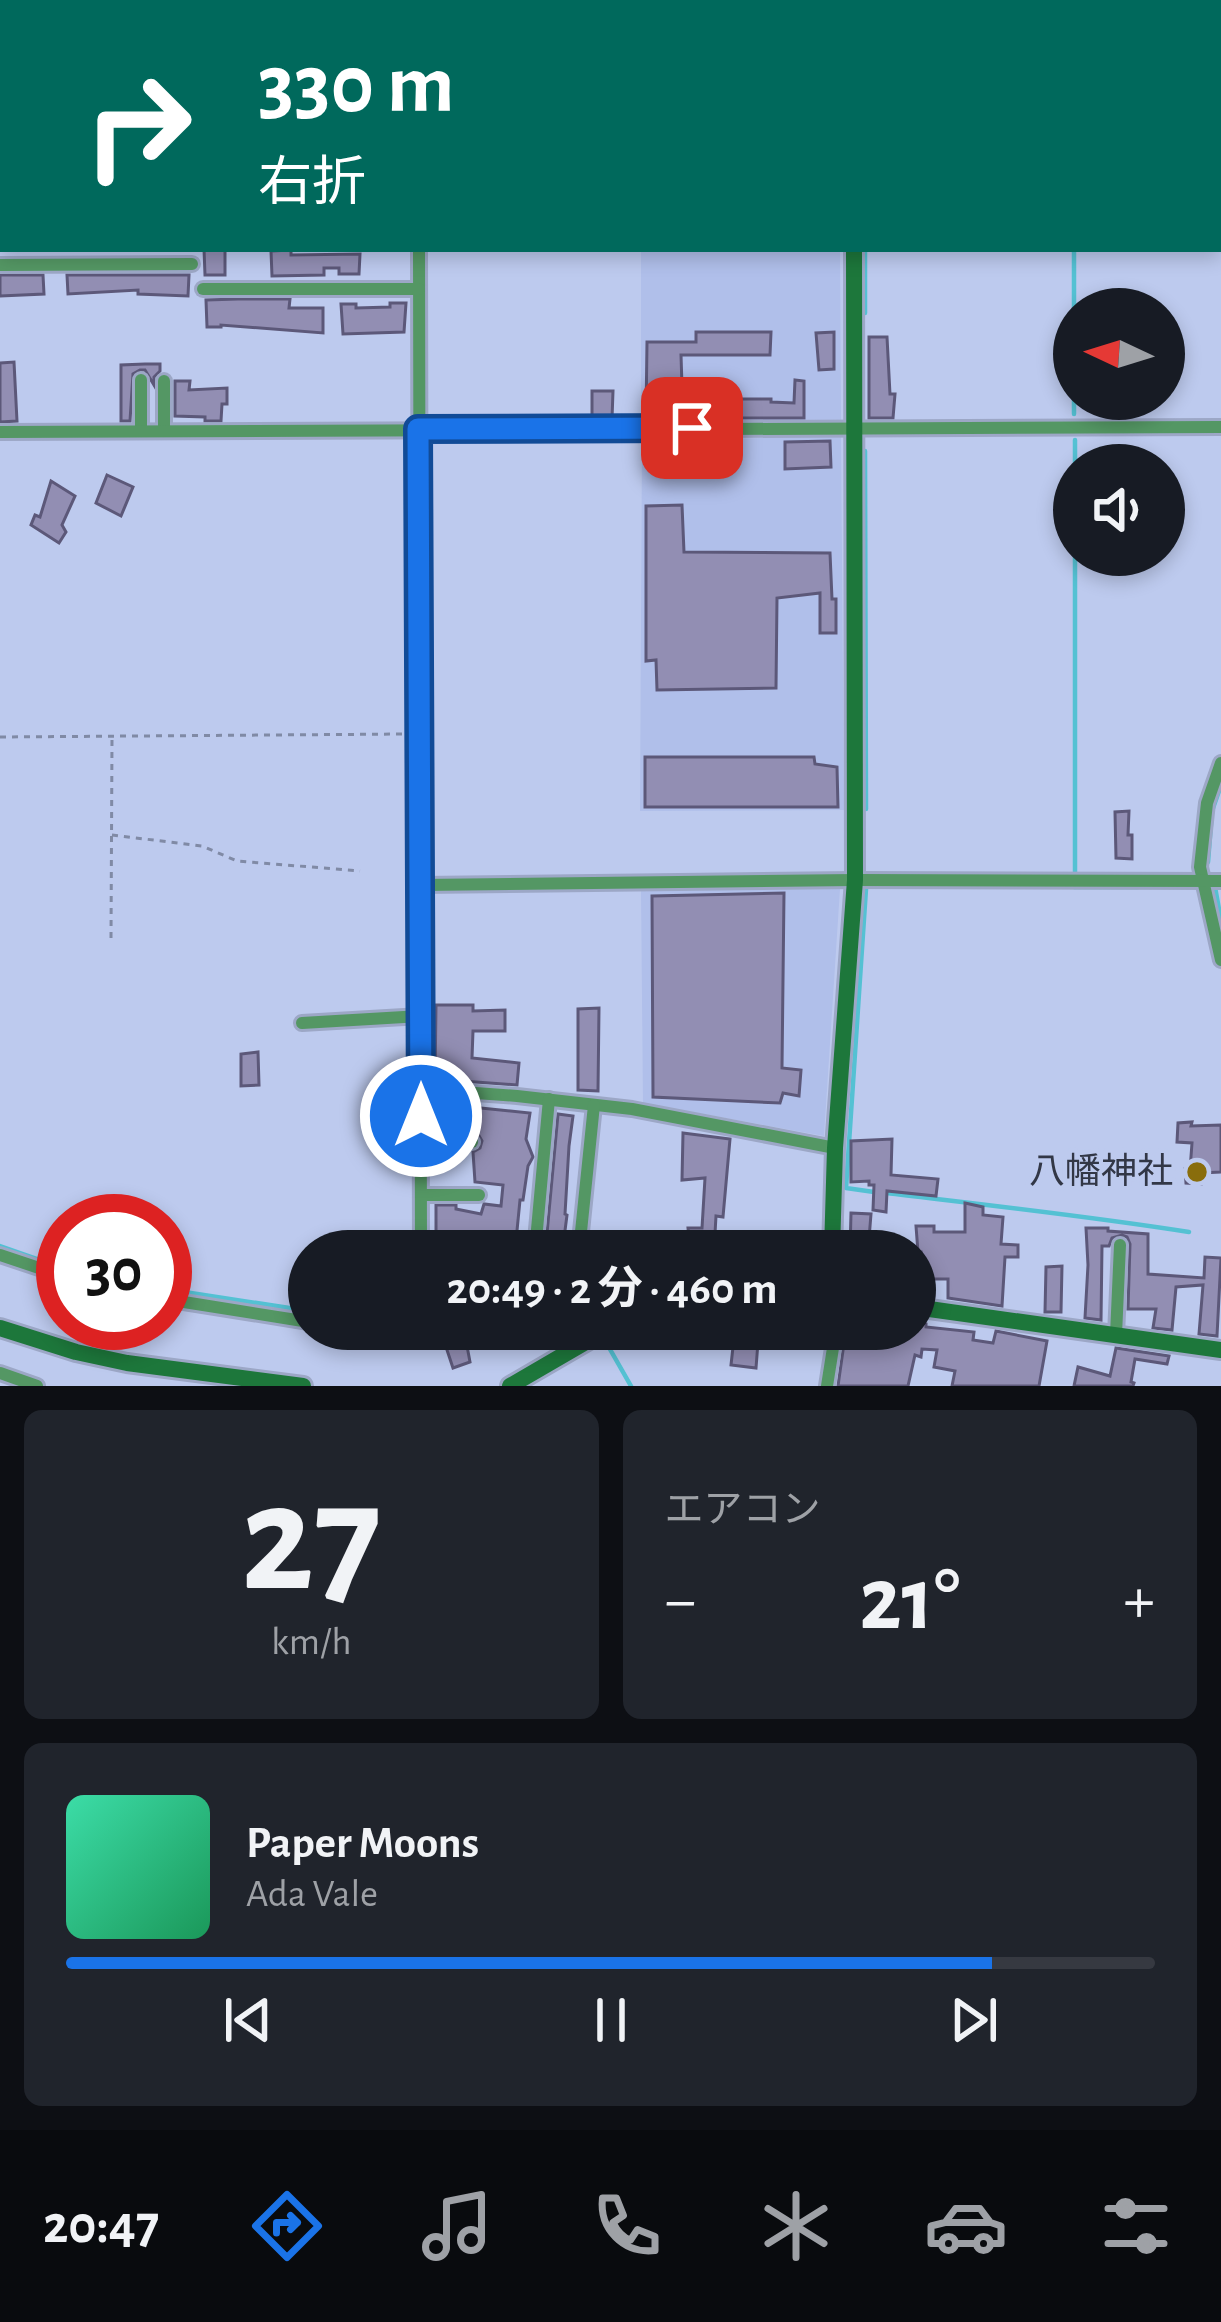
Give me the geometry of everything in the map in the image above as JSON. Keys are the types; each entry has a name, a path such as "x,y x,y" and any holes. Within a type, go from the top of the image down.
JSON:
{"street":[{"path":"419,252 421,1230"},
{"path":"833,1230 855,880 854,252"},
{"path":"0,265 192,264"},
{"path":"203,289 419,289"},
{"path":"141,380 141,431"},
{"path":"164,381 164,431"},
{"path":"0,432 1221,428"},
{"path":"1221,764 1207,803 1200,847 1200,867 1221,960"},
{"path":"421,885 1221,881"},
{"path":"302,1023 421,1016"},
{"path":"421,1089 594,1105 835,1148"},
{"path":"537,1230 549,1100"},
{"path":"581,1230 594,1105"},
{"path":"421,1142 472,1142"},
{"path":"421,1195 479,1195"},
{"path":"1116,1335 1120,1245"},
{"path":"0,1255 36,1267"},
{"path":"192,1303 288,1319"},
{"path":"936,1310 1221,1350"},
{"path":"0,1328 127,1363 303,1386"},
{"path":"511,1386 572,1350"},
{"path":"827,1386 833,1350"},
{"path":"7,1376 33,1386"}],"path":[{"path":"0,737 420,734"},
{"path":"111,938 112,736"},
{"path":"112,835 202,847 237,861 360,872"}],"shaded area":[{"path":"641,252 840,252 841,421 641,421"},
{"path":"841,436 844,810 640,811 642,441"},
{"path":"840,889 824,1136 643,1103 641,890"}],"building":[{"path":"204,252 225,252 225,275 205,275"},
{"path":"271,252 360,254 359,274 324,268 324,275 272,276"},
{"path":"0,275 43,275 44,294 0,296"},
{"path":"67,275 189,275 188,296 138,294 138,290 68,294"},
{"path":"290,299 289,308 323,308 323,333 207,327 206,300"},
{"path":"390,303 406,303 404,332 343,334 341,304 356,304 356,308 390,307"},
{"path":"696,332 771,332 770,355 681,355 683,417 646,416 647,342 696,342"},
{"path":"834,332 834,369 819,370 816,333"},
{"path":"869,337 887,337 890,394 895,394 893,418 869,418"},
{"path":"14,362 17,421 0,422 0,363"},
{"path":"160,364 154,385 145,370 133,374 130,421 121,421 121,365"},
{"path":"795,380 804,381 804,418 731,418 732,399 794,403"},
{"path":"175,381 190,381 189,390 227,388 221,421 175,416"},
{"path":"592,391 613,391 612,419 592,419"},
{"path":"830,441 831,467 785,469 785,442"},
{"path":"107,475 133,487 121,516 96,503"},
{"path":"51,481 75,496 59,543 31,525 35,515 40,517"},
{"path":"682,505 684,552 830,553 836,633 820,633 820,593 777,598 776,688 657,690 656,660 646,661 646,506"},
{"path":"645,757 814,757 815,764 837,767 838,807 645,807"},
{"path":"1129,811 1132,859 1116,858 1115,812"},
{"path":"784,893 782,1068 801,1070 799,1096 783,1093 780,1103 653,1097 652,896"},
{"path":"436,1005 505,1010 505,1031 473,1031 472,1058 519,1063 517,1085 435,1079"},
{"path":"599,1008 598,1091 578,1090 578,1009"},
{"path":"258,1052 259,1085 241,1086 241,1054"},
{"path":"471,1107 530,1113 526,1139 533,1157 517,1230 436,1230 436,1205 456,1205 456,1209 481,1214 484,1204 501,1206 503,1185 475,1182 473,1152 482,1141 471,1132"},
{"path":"558,1114 573,1116 565,1230 547,1230"},
{"path":"1192,1122 1191,1126 1221,1125 1221,1172 1201,1173 1201,1184 1186,1183 1192,1143 1177,1142 1178,1123"},
{"path":"683,1133 730,1139 723,1217 716,1216 715,1230 688,1230 702,1228 705,1178 682,1180"},
{"path":"892,1139 891,1175 938,1179 936,1196 887,1191 886,1212 873,1210 874,1185 851,1182 851,1141"},
{"path":"965,1203 983,1207 983,1215 1003,1217 1001,1244 1018,1245 1018,1257 1005,1257 1002,1306 948,1298 948,1279 936,1279 936,1232 965,1232"},
{"path":"851,1213 871,1214 870,1230 851,1230"},
{"path":"1086,1228 1148,1234 1148,1274 1204,1278 1205,1257 1221,1258 1217,1336 1199,1334 1203,1285 1176,1287 1172,1330 1153,1328 1156,1309 1128,1309 1130,1244 1122,1235 1102,1246 1101,1320 1085,1318"},
{"path":"1062,1266 1061,1312 1045,1312 1046,1267"},
{"path":"936,1328 974,1332 973,1340 993,1343 996,1331 1047,1341 1039,1386 952,1386 955,1371 934,1367"},
{"path":"1116,1348 1169,1356 1167,1364 1135,1359 1133,1386 1074,1386 1078,1367 1110,1376"},
{"path":"447,1350 468,1350 470,1362 453,1368"},
{"path":"733,1350 757,1350 756,1368 731,1365"},
{"path":"843,1350 922,1350 921,1357 915,1355 908,1386 838,1386"}],"waterway":[{"path":"865,252 865,313"},
{"path":"1074,252 1074,288"},
{"path":"865,451 866,809"},
{"path":"1075,576 1075,872"},
{"path":"1208,862 1212,811 1221,785"},
{"path":"1074,887 1138,887"},
{"path":"1215,887 1221,920"},
{"path":"866,889 846,1188 874,1192"},
{"path":"886,1193 1189,1232"},
{"path":"0,1246 36,1259"},
{"path":"192,1293 288,1308"},
{"path":"610,1350 631,1386"}],"place":[{"name":"八幡神社","path":"1197,1172"}],"route":[{"path":"421,1116 418,429 692,428"}]}
